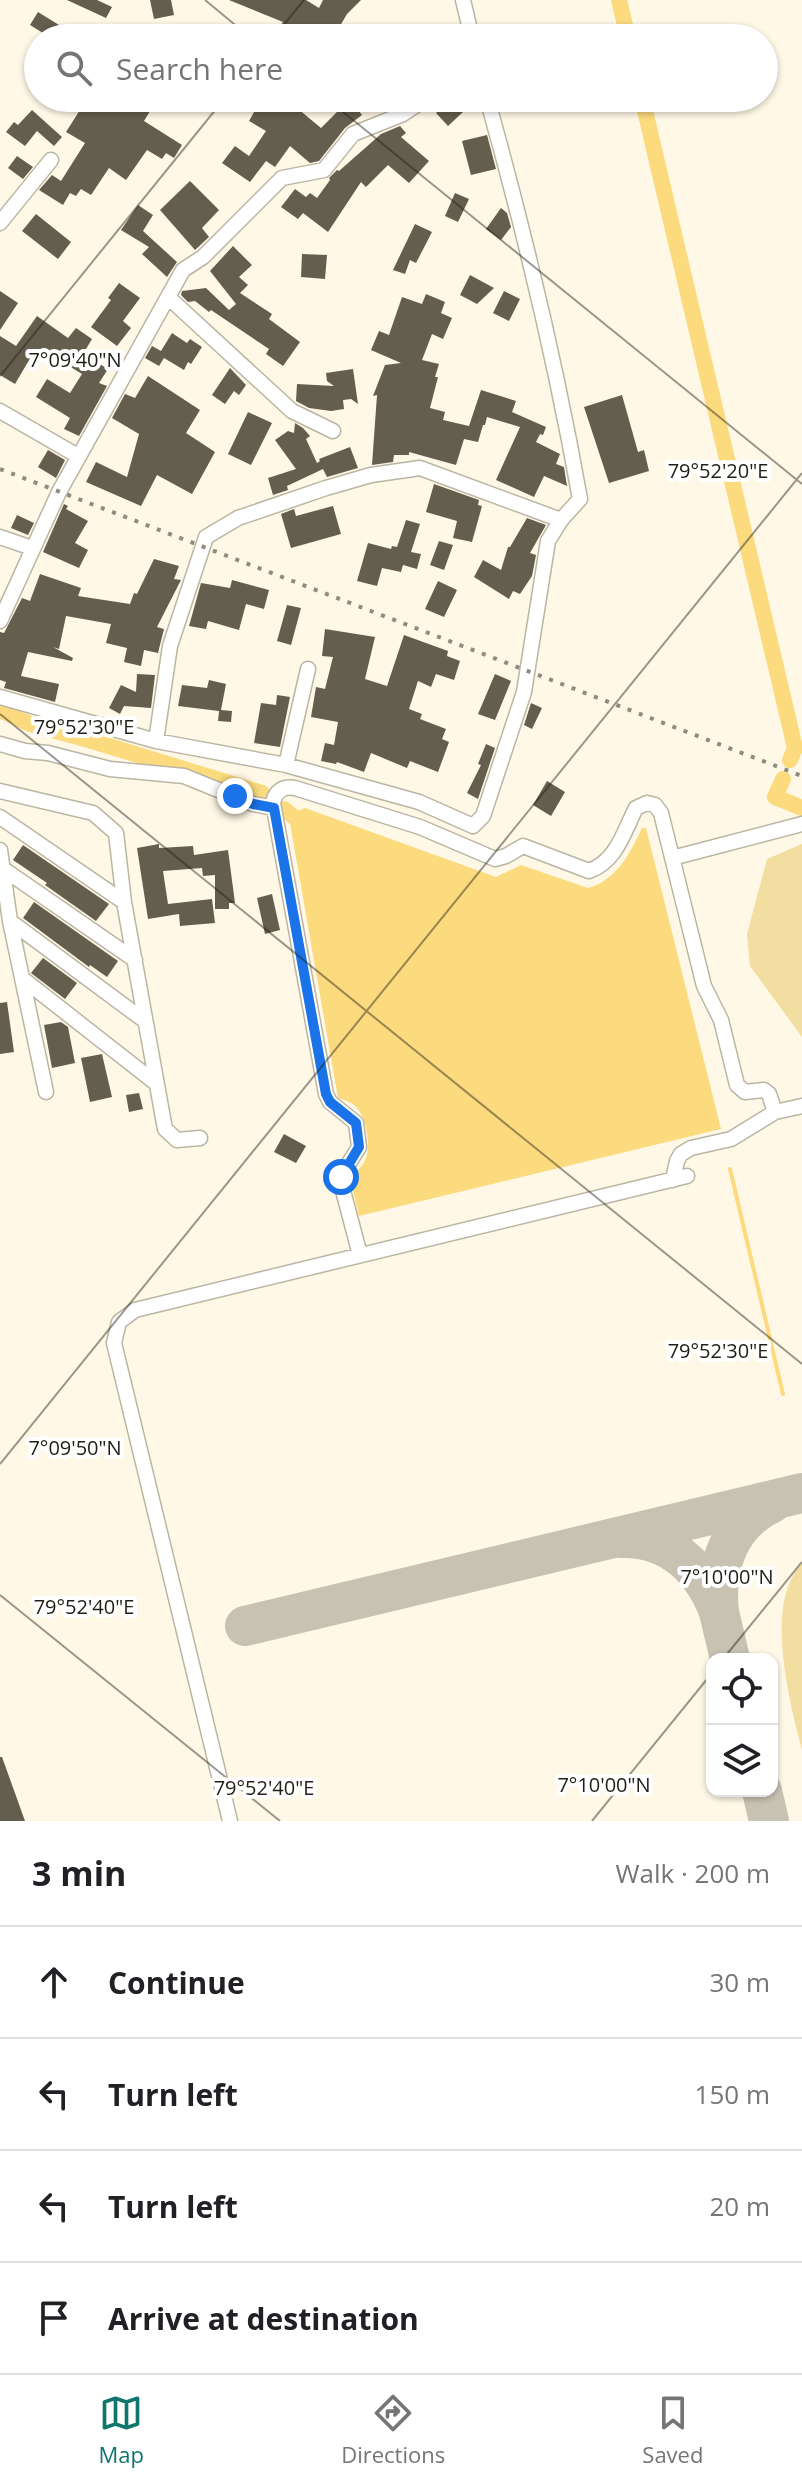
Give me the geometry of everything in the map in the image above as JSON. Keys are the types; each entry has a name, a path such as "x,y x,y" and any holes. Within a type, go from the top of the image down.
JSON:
{"street":[{"path":"463,0 469,24"},
{"path":"0,621 78,456 183,270 203,257 282,178 324,170 353,134 406,112"},
{"path":"0,697 156,741 286,765 419,802 473,826 483,816 524,692 548,541 580,499 520,216 491,112"},
{"path":"0,223 51,160"},
{"path":"168,297 292,411 333,431"},
{"path":"0,411 78,456"},
{"path":"156,741 170,646 206,537 238,518 371,475 420,468 561,520"},
{"path":"0,537 32,548"},
{"path":"286,765 308,669"},
{"path":"0,744 110,769 184,776 253,804 274,808"},
{"path":"360,1255 341,1177 359,1147 356,1123 330,1102 326,1094 274,808 277,792 290,787 420,827 495,859 523,846 589,871 615,852 636,808 647,803 655,805 661,813 704,986 721,1020 737,1085 745,1092 764,1090 769,1094 775,1112"},
{"path":"0,791 93,813 116,833 124,902 165,1129 177,1140 200,1138"},
{"path":"0,817 124,902"},
{"path":"672,858 802,824"},
{"path":"0,850 10,921 46,1092"},
{"path":"2,868 135,960"},
{"path":"10,921 145,1021"},
{"path":"23,979 157,1084"},
{"path":"230,1821 114,1343 119,1322 135,1310 680,1178 677,1161 681,1154 700,1145 737,1136 775,1112 802,1106"}],"shaded area":[{"path":"305,808 496,877 521,865 588,888 615,872 642,828 646,828 721,1129 359,1216 350,1179 366,1158 368,1139 360,1111 338,1098 290,823 299,810"},
{"path":"802,844 802,1037 750,966 747,934 767,859"},
{"path":"802,1564 802,1750 786,1681 782,1628 790,1581"}],"building":[{"path":"67,0 97,0 112,7 106,18"},
{"path":"150,0 171,0 174,15 154,19"},
{"path":"229,0 306,0 319,8 323,0 361,0 341,24 282,24 283,22"},
{"path":"38,12 57,24 31,24"},
{"path":"30,112 34,112 62,137 54,146 37,131 25,146 6,132 14,122 18,125"},
{"path":"79,112 149,112 144,121 182,145 174,158 166,153 162,159 147,150 126,180 109,168 91,195 81,189 76,196 70,193 63,205 39,190 52,175 61,181 85,143 66,132"},
{"path":"254,112 302,112 321,128 337,112 360,112 362,115 345,128 319,161 310,163 290,146 275,167 266,161 250,182 222,163 235,146 249,156 266,131 249,121"},
{"path":"437,112 463,112 448,126"},
{"path":"400,126 406,133 401,137 429,161 409,183 388,165 366,187 361,182 328,232 303,213 298,219 281,207 295,189 306,197 310,193 317,198 337,170 381,134"},
{"path":"487,135 496,169 471,175 462,141"},
{"path":"17,156 33,167 23,179 8,168"},
{"path":"190,181 219,210 202,228 209,237 195,250 160,210"},
{"path":"455,193 469,199 458,222 445,216"},
{"path":"138,205 153,215 143,231 177,262 167,277 142,254 149,247 121,230"},
{"path":"501,208 507,213 511,227 501,240 486,229"},
{"path":"36,214 71,242 58,259 22,231"},
{"path":"415,224 432,232 416,263 410,260 405,274 393,270"},
{"path":"233,246 252,265 239,277 248,285 240,293 272,314 269,319 300,342 283,366 266,354 269,349 211,310 209,312 195,301 188,302 181,295 182,291 206,288 229,310 236,304 210,271"},
{"path":"302,254 327,255 325,279 301,277"},
{"path":"470,275 494,288 477,304 460,295"},
{"path":"119,283 140,298 123,321 131,328 117,346 91,327"},
{"path":"0,291 18,303 0,330"},
{"path":"504,291 520,299 509,321 493,313"},
{"path":"426,294 445,302 441,313 452,318 443,339 432,334 422,360 439,364 430,408 445,412 443,420 469,426 481,390 516,401 512,412 546,427 536,442 560,454 556,464 564,467 567,486 544,476 534,497 496,480 520,427 487,417 478,442 464,439 456,465 409,452 409,455 394,455 393,462 372,465 377,395 373,396 385,365 401,363 371,350 379,331 389,335 402,297 422,304"},
{"path":"37,316 68,338 76,328 92,339 83,354 108,369 99,383 107,386 79,436 64,429 70,418 36,397 47,379 70,393 82,374 43,350 40,354 35,350 15,384 0,375 0,336 16,346"},
{"path":"172,333 187,343 190,339 202,347 184,370 164,358 159,366 145,358 152,346 161,351"},
{"path":"230,368 246,385 239,395 234,391 225,404 212,395"},
{"path":"353,369 358,404 351,399 343,400 344,409 331,411 309,408 296,401 297,384 334,386 327,381 326,373"},
{"path":"148,376 200,410 186,433 215,452 192,494 157,475 141,506 86,482 96,462 127,477 139,434 112,418 125,394 135,398"},
{"path":"622,395 638,452 644,450 649,471 609,483 584,407"},
{"path":"248,412 272,423 251,465 228,454"},
{"path":"295,423 310,436 306,439 317,463 319,459 350,447 358,468 327,477 323,469 287,486 288,490 273,495 268,478 296,469 275,440 288,431 294,433"},
{"path":"48,450 65,460 56,478 38,467"},
{"path":"434,484 479,500 478,505 482,506 472,542 453,538 457,521 426,512"},
{"path":"64,504 68,506 66,509 88,521 75,543 88,550 79,568 43,552"},
{"path":"333,506 341,534 291,548 281,514 294,509 296,516"},
{"path":"17,515 34,523 28,535 11,528"},
{"path":"527,518 546,525 530,553 536,555 532,576 520,594 513,591 509,599 474,577 483,560 501,570 508,547"},
{"path":"406,520 420,524 411,552 421,554 417,569 403,565 401,572 382,568 377,586 357,581 368,543 391,549 392,546 397,547"},
{"path":"439,541 453,545 444,570 430,565"},
{"path":"154,559 179,566 174,579 181,580 157,627 164,629 158,653 144,650 141,666 124,662 127,648 106,643 111,624 66,616 59,649 53,647 73,658 72,661 28,652 21,676 59,684 55,702 4,688 6,682 0,680 0,632 4,633 22,598 30,601 40,574 81,588 78,596 130,604"},
{"path":"232,580 269,590 264,609 246,604 239,630 208,621 206,629 189,626 201,583 230,588"},
{"path":"438,581 457,590 444,617 425,609"},
{"path":"287,605 301,608 291,645 277,641"},
{"path":"325,629 375,637 365,679 387,686 404,635 448,651 447,656 460,661 454,680 436,674 431,687 418,681 409,709 422,714 420,719 446,729 442,739 449,742 438,772 410,761 407,768 371,753 364,772 337,762 321,761 325,743 334,745 338,722 311,717 316,687 325,689 333,657 322,656"},
{"path":"137,674 155,675 151,708 124,706 120,714 109,708 121,685 136,692"},
{"path":"495,674 511,681 495,720 478,714"},
{"path":"209,680 226,684 221,710 232,711 231,722 218,721 219,711 178,706 182,685 207,688"},
{"path":"277,695 290,697 280,747 254,743 261,703 276,705"},
{"path":"531,703 542,708 532,729 524,725"},
{"path":"486,744 495,748 478,799 467,793 481,765 478,764"},
{"path":"547,781 565,792 551,816 533,805"},
{"path":"159,844 159,848 193,846 194,855 228,850 235,903 229,903 229,909 215,909 215,875 203,876 202,868 163,871 168,904 212,899 215,923 180,926 179,914 148,919 137,848"},
{"path":"23,845 109,904 96,921 13,860"},
{"path":"272,894 280,930 265,934 257,898"},
{"path":"34,902 118,961 107,977 23,918"},
{"path":"43,958 77,983 65,999 31,973"},
{"path":"7,1002 14,1052 0,1054 0,1003"},
{"path":"61,1022 68,1027 75,1063 52,1068 44,1025"},
{"path":"102,1054 112,1097 90,1102 81,1058"},
{"path":"139,1093 143,1109 129,1112 126,1095"},
{"path":"284,1134 306,1146 296,1163 274,1152"},
{"path":"2,1757 25,1821 0,1821"}],"waterway":[{"path":"619,0 625,24"},
{"path":"645,112 795,748 790,760"},
{"path":"0,710 30,724 262,793"},
{"path":"783,779 775,797 802,808"},
{"path":"284,809 308,828"},
{"path":"730,1169 783,1394"}],"taxiway":[{"path":"245,1626 802,1493"},
{"path":"621,1538 655,1543 682,1558 704,1582 719,1612 719,1579 728,1548 745,1522 772,1503"},
{"path":"719,1612 729,1653"},
{"path":"763,1797 769,1821"}],"railway":[{"path":"0,469 802,776"}],"route":[{"path":"235,796 274,808 326,1094 330,1102 356,1123 359,1147 341,1177"}]}
